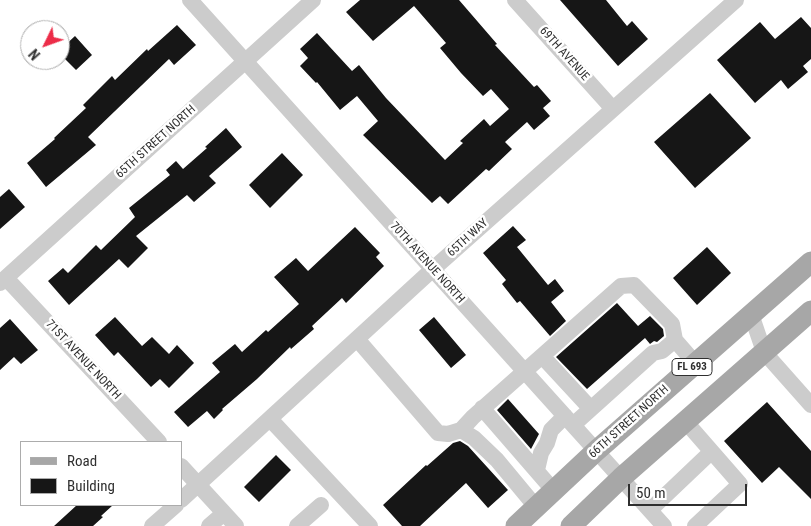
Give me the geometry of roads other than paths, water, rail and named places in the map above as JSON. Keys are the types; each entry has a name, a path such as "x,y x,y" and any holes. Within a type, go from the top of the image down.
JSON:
{"main road":[{"name":"66TH STREET NORTH","path":"516,526 596,451 811,262"},
{"name":"FL 693","path":"571,526 621,478 811,311"}],"street":[{"name":"70TH AVENUE NORTH","path":"190,0 664,526"},
{"name":"65TH STREET NORTH","path":"3,280 313,0"},
{"name":"69TH AVENUE","path":"515,0 613,109"},
{"name":"65TH WAY","path":"182,499 433,269 736,0"},
{"name":"71ST AVENUE NORTH","path":"3,280 158,441"},
{"path":"357,339 438,433 448,434 461,430 482,408 525,372 620,286 634,285 672,324 675,340 695,363"},
{"path":"751,314 764,352 811,405"},
{"path":"537,470 540,454 547,443 551,430 591,409 653,354 662,351 675,340"},
{"path":"542,356 591,409"},
{"path":"482,408 554,490"},
{"path":"270,419 370,526"},
{"path":"685,421 740,484 695,526"},
{"path":"461,430 474,438 497,460 536,507"},
{"path":"650,510 711,452"},
{"path":"182,467 236,526"},
{"path":"297,526 321,505"},
{"path":"152,526 175,506"},
{"path":"209,526 224,513"}]}
